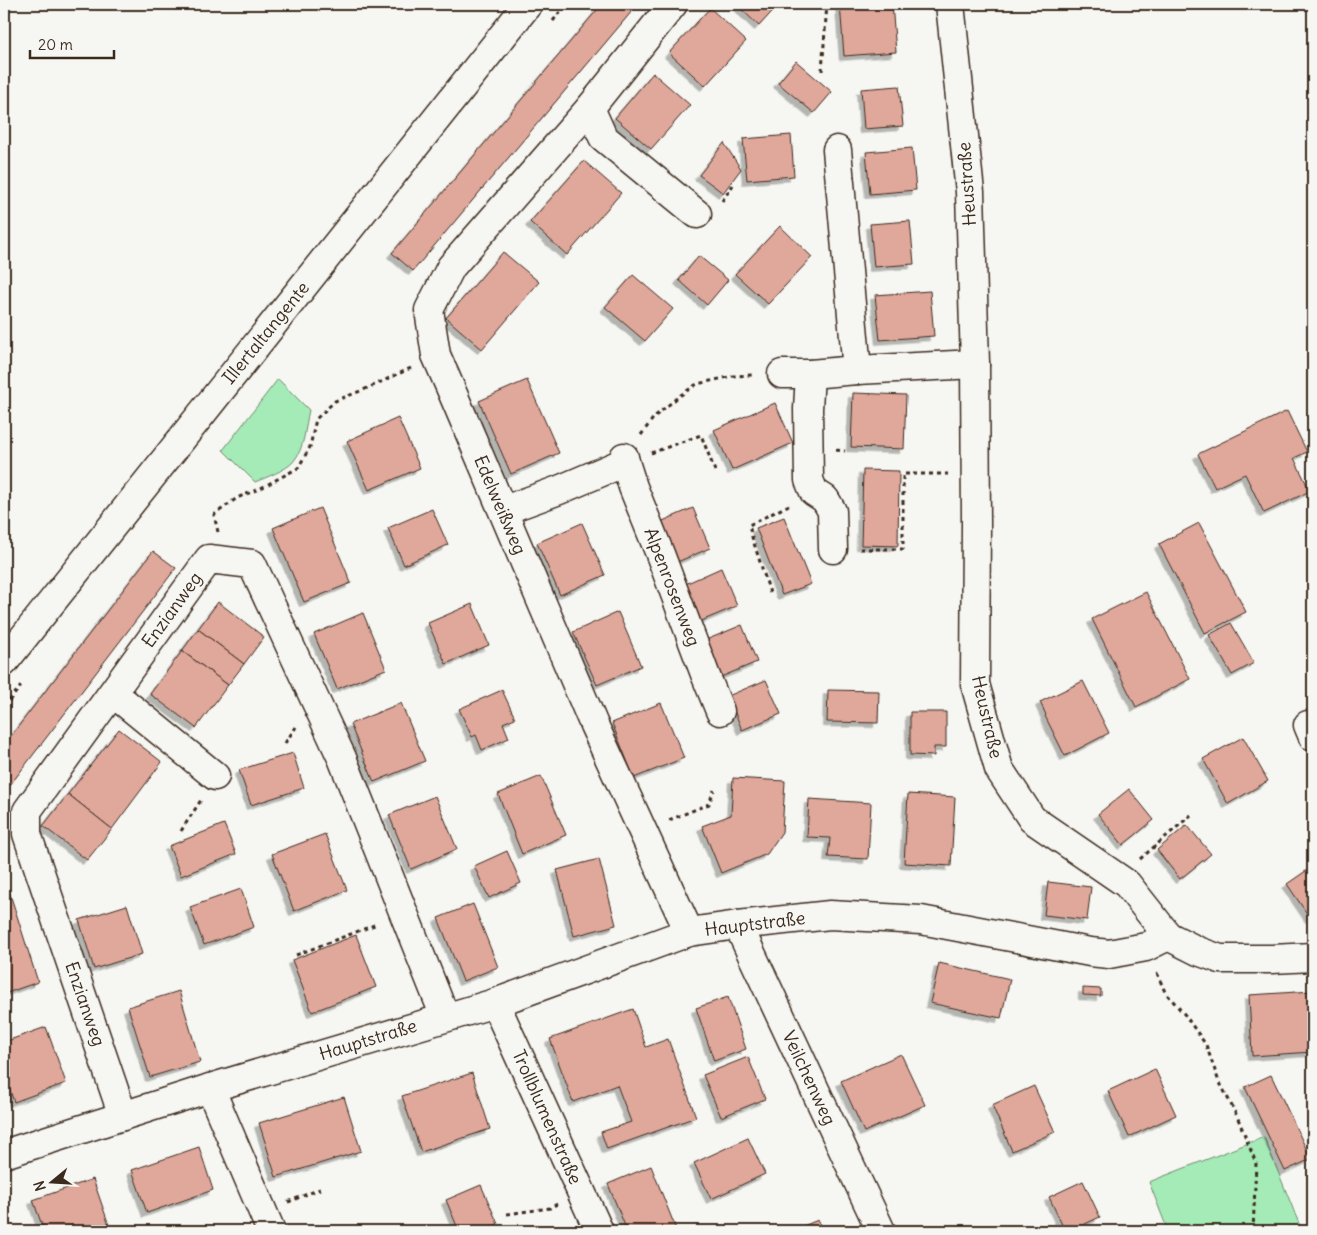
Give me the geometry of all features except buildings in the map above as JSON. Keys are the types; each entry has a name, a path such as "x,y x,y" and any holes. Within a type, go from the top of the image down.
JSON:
{"street":[{"name":"Illertaltangente","path":"4,662 528,4"},
{"name":"Edelweißweg","path":"673,4 590,108 451,267 429,310 436,355 594,725 689,932"},
{"name":"Heustraße","path":"950,4 970,192 975,364 975,684 999,769 1032,818 1128,884 1157,942"},
{"path":"590,108 603,137 696,214"},
{"path":"837,150 857,370"},
{"path":"782,374 975,364"},
{"path":"810,374 808,418 809,480 814,492 825,499 832,511 833,549"},
{"path":"501,506 510,508 559,490 624,460"},
{"name":"Alpenrosenweg","path":"624,460 720,711"},
{"name":"Enzianweg","path":"123,1116 27,834 28,811 209,559 252,564 342,758 445,1017"},
{"path":"112,693 215,776"},
{"name":"Hauptstraße","path":"4,1154 210,1088 495,1003 689,932 830,914 920,920 1109,954 1157,942"},
{"name":"Veilchenweg","path":"738,925 881,1231"},
{"path":"1157,942 1198,951 1220,959 1313,957"},
{"name":"Trollblumenstraße","path":"495,1003 599,1231"},
{"path":"210,1088 267,1222"}],"path":[{"path":"822,71 828,4"},
{"path":"222,560 220,540 214,515 237,498 261,488 298,468 310,447 316,418 334,401 398,375 436,355"},
{"path":"624,460 654,417 697,384 733,376 782,374"},
{"path":"624,460 701,434 715,471"},
{"path":"833,549 903,549 903,474 967,475 976,473"},
{"path":"770,593 749,524 814,492"},
{"path":"182,831 215,776"},
{"path":"636,815 670,820 709,804 714,790"},
{"path":"1118,878 1190,815"},
{"path":"296,955 405,913"},
{"path":"1157,942 1165,992 1185,1015 1206,1045 1218,1079 1237,1116 1256,1163 1253,1231"},
{"path":"267,1222 320,1189"},
{"path":"507,1214 550,1208 581,1192"}],"green space":[{"path":"278,379 309,410 304,437 297,456 290,465 255,482 223,450"},
{"path":"1264,1137 1302,1231 1168,1231 1149,1182"}]}
